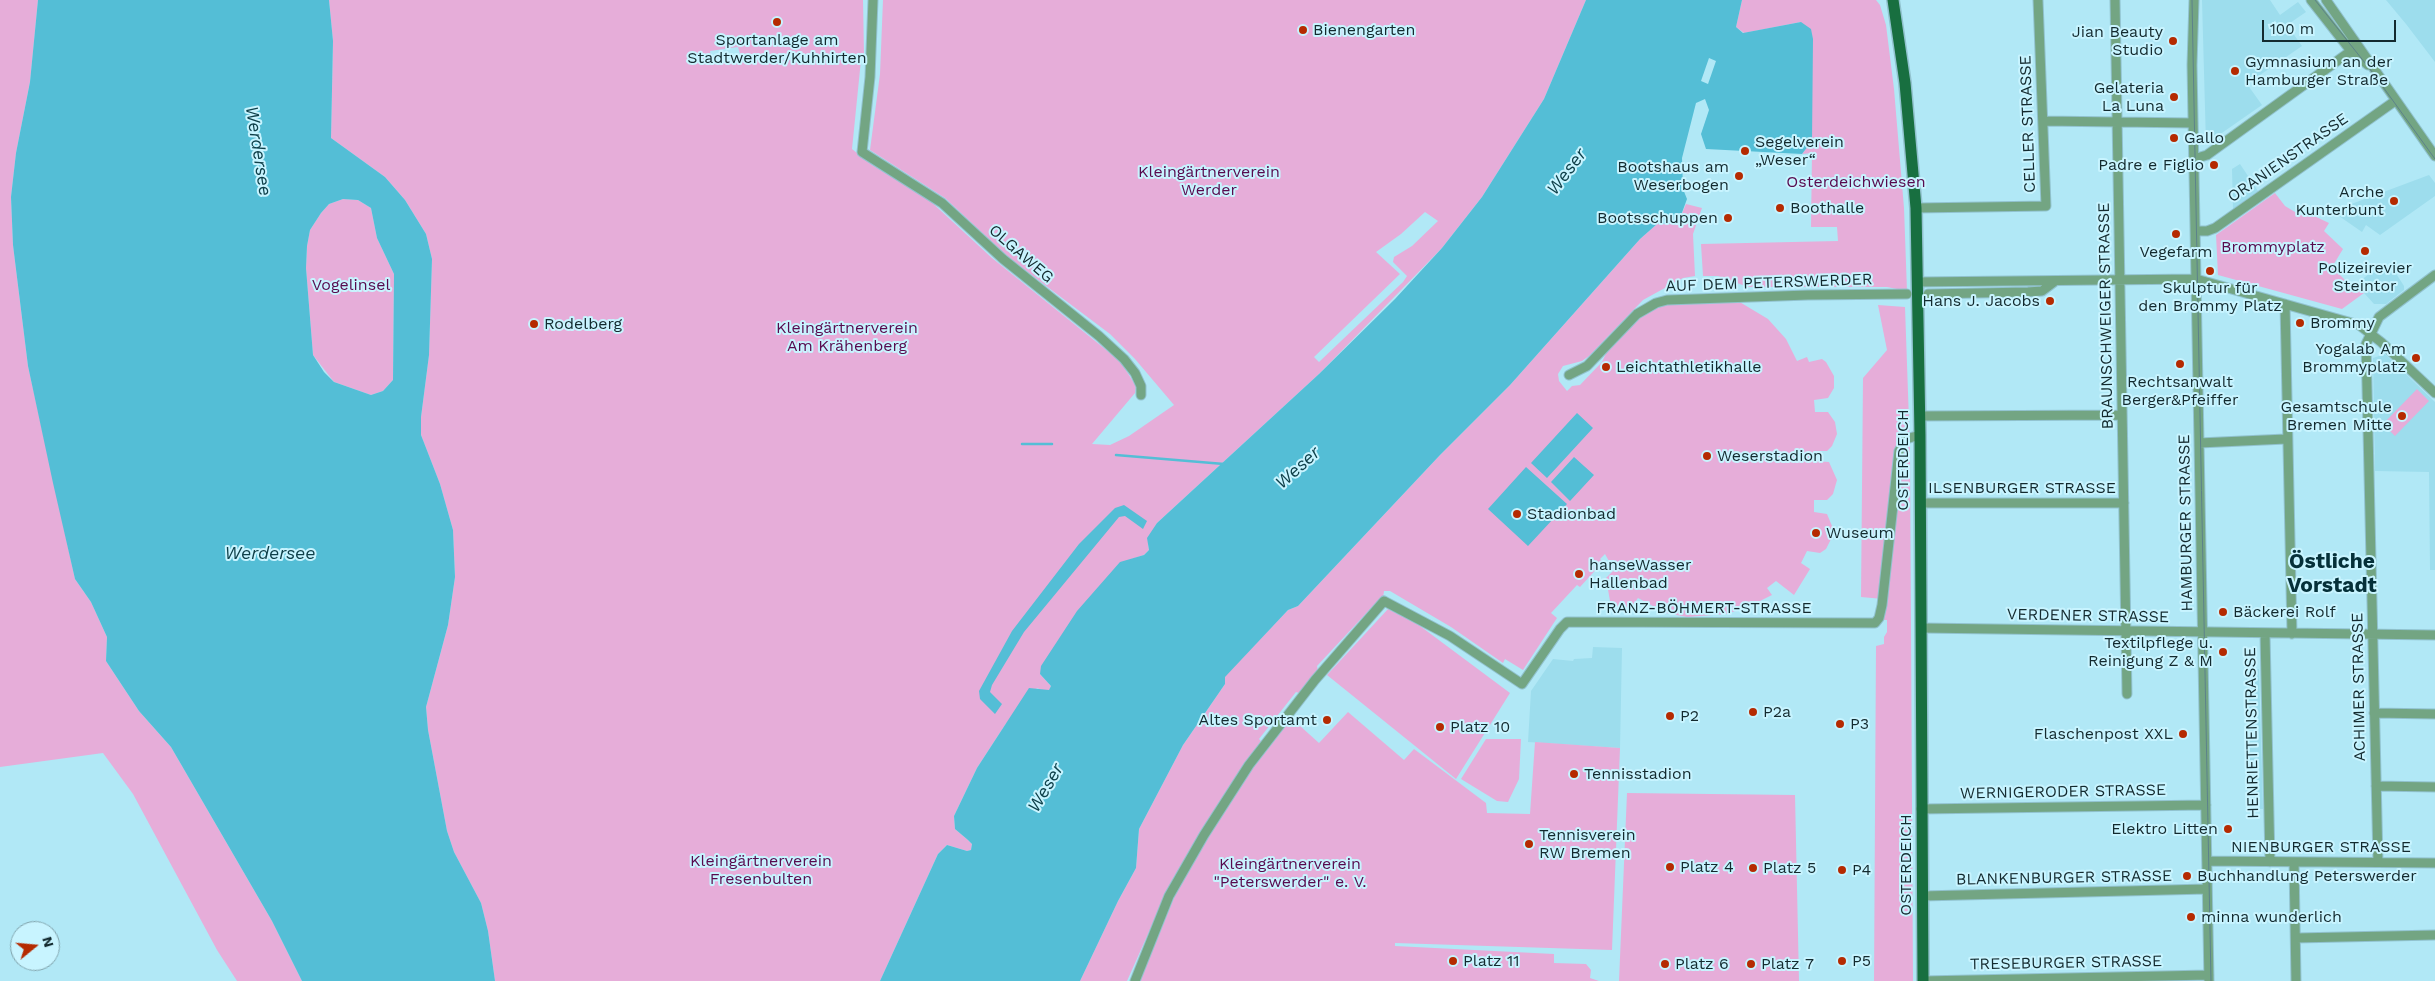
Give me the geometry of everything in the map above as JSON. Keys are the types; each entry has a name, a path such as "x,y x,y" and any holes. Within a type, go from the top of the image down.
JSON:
{"main road":[{"name":"OSTERDEICH","path":"1893,0 1905,84 1916,208 1920,416 1923,981"}],"street":[{"name":"OLGAWEG","path":"873,0 870,77 862,152 942,203 1003,259 1099,336 1124,359 1135,373 1141,386 1141,395"},
{"name":"CELLER STRASSE","path":"1916,208 2046,206 2038,0"},
{"name":"BRAUNSCHWEIGER STRASSE","path":"2115,0 2122,415 2128,632 2127,694"},
{"name":"HAMBURGER STRASSE","path":"2187,0 2192,65"},
{"name":"HAMBURGER STRASSE","path":"2194,0 2192,65 2209,978"},
{"path":"2311,0 2351,51 2372,69"},
{"path":"2326,0 2351,33 2372,69 2435,156"},
{"path":"2194,159 2207,155 2351,51"},
{"name":"ORANIENSTRASSE","path":"2195,232 2215,228 2395,101"},
{"path":"2044,122 2193,124"},
{"path":"2371,333 2379,317 2435,275"},
{"path":"1918,282 2196,279 2350,322 2371,333 2435,393"},
{"path":"1928,294 2042,291 2054,282"},
{"name":"AUF DEM PETERSWERDER","path":"1568,375 1587,366 1637,314 1656,303 1667,300 1798,295 1907,294"},
{"path":"2284,304 2292,634"},
{"name":"ACHIMER STRASSE","path":"2371,333 2366,348 2378,862"},
{"path":"1920,416 2122,415"},
{"name":"FRANZ-BÖHMERT-STRASSE","path":"1135,981 1169,896 1204,835 1249,765 1315,680 1384,602 1450,636 1522,684 1560,629 1567,622 1875,623 1879,618 1882,605 1899,452 1906,439 1920,436"},
{"path":"2199,443 2286,439"},
{"name":"ILSENBURGER STRASSE","path":"1920,503 2124,503"},
{"name":"VERDENER STRASSE","path":"1921,628 2203,634 2435,635"},
{"name":"HENRIETTENSTRASSE","path":"2265,634 2270,862"},
{"path":"2374,713 2435,714"},
{"path":"2376,786 2435,787"},
{"name":"WERNIGERODER STRASSE","path":"1922,810 2206,805"},
{"name":"NIENBURGER STRASSE","path":"2207,862 2435,863"},
{"path":"2294,862 2296,981"},
{"name":"BLANKENBURGER STRASSE","path":"1922,896 2207,890"},
{"path":"2296,938 2435,935"},
{"name":"TRESEBURGER STRASSE","path":"1923,981 2209,978"}],"shaded area":[{"name":"Gymnasium an der Hamburger Straße","path":"2202,0 2270,0 2280,15 2298,2 2306,12 2287,25 2302,46 2247,84 2262,105 2206,144"},
{"path":"2386,0 2435,0 2435,62 2406,24"},
{"path":"2240,164 2258,191 2233,209 2232,169"},
{"name":"Arche Kunterbunt","path":"2429,175 2435,183 2435,196 2380,235 2366,225 2362,232 2336,214 2346,206"},
{"path":"2385,270 2395,272 2404,286 2404,290 2386,304 2374,304 2356,284 2369,274"},
{"path":"2385,354 2435,402 2435,570 2430,570 2429,472 2375,471 2373,358"},
{"path":"1593,647 1622,648 1620,748 1528,742 1531,691 1553,659 1573,661 1574,659 1592,658"},
{"path":"2259,669 2263,809 2250,809 2249,685 2246,685 2246,670"}],"green space":[{"path":"0,0 38,0 30,82 16,153 11,197 13,245 28,366 75,579 91,602 107,637 106,661 139,711 171,747 272,921 302,981 237,981 217,950 133,794 103,753 0,767"},
{"path":"329,0 863,0 864,54 740,54 738,47 710,51 712,64 747,60 861,60 852,149 872,165 927,198 992,258 1120,361 1136,386 1135,393 1092,444 1110,445 1129,436 1174,405 1135,359 1110,334 1009,258 945,198 870,150 880,74 883,0 1586,0 1544,99 1482,197 1442,248 1319,374 1157,523 1148,544 1149,550 1144,555 1120,563 1040,674 1051,686 1049,691 1037,688 1005,725 977,768 954,816 955,829 972,844 971,850 967,851 947,845 938,854 880,981 495,981 488,931 481,903 454,852 447,831 428,730 426,707 448,625 455,577 453,530 440,484 421,435 421,417 429,355 432,259 426,234 405,200 385,177 331,138 333,41","holes":["1425,212 1438,221 1412,246 1394,257 1393,262 1407,276 1403,282 1319,362 1314,357 1400,274 1376,252 1401,234"]},
{"name":"Osterdeichwiesen","path":"1742,0 1876,0 1880,5 1886,25 1894,89 1904,208 1907,291 1887,287 1748,287 1718,276 1703,276 1701,244 1838,241 1837,227 1811,227 1812,153 1802,154 1812,141 1801,22 1744,33 1736,27"},
{"name":"Brommyplatz","path":"2275,193 2285,206 2300,215 2312,215 2329,223 2324,231 2343,249 2332,267 2352,287 2356,284 2364,293 2342,309 2218,275 2216,235"},
{"name":"Vogelinsel","path":"343,199 358,200 371,208 377,238 394,274 393,380 383,391 371,395 334,382 313,355 306,268 310,230 329,204"},
{"path":"1686,204 1702,208 1693,234 1695,276 1683,278 1643,300 1589,356 1582,361 1563,366 1558,374 1559,381 1567,391 1572,386 1580,385 1602,362 1608,349 1634,317 1665,301 1738,301 1768,319 1786,339 1797,361 1807,357 1809,362 1822,359 1826,362 1834,376 1834,388 1828,398 1814,400 1815,412 1828,412 1835,422 1837,434 1832,446 1827,451 1814,451 1814,461 1829,462 1837,480 1833,494 1827,500 1814,500 1814,512 1827,514 1832,526 1832,537 1826,549 1820,553 1807,551 1801,563 1810,569 1794,595 1776,581 1767,588 1772,595 1748,607 1726,614 1687,617 1666,613 1638,598 1627,613 1610,601 1606,578 1614,570 1605,554 1600,559 1603,562 1580,587 1577,585 1551,613 1557,618 1523,670 1505,659 1503,663 1451,627 1390,591 1384,591 1383,598 1376,607 1373,606 1317,666 1318,671 1299,693 1296,692 1259,739 1261,741 1221,800 1172,880 1127,981 1080,981 1136,868 1139,829 1183,745 1225,684 1224,677 1288,610 1298,606 1440,455 1510,385 1640,239 1657,224 1680,218"},
{"path":"1878,305 1905,307 1910,450 1913,981 1874,981 1876,646 1884,644 1887,620 1879,620 1883,599 1861,597 1863,378 1887,350"},
{"name":"Gesamtschule Bremen Mitte","path":"2417,389 2429,401 2395,436 2383,424"},
{"name":"Platz 10","path":"1388,609 1416,623 1510,693 1456,779 1327,675"},
{"name":"Kleingärtnerverein \"Peterswerder\" e. V.","path":"1348,712 1404,760 1414,749 1486,803 1487,813 1530,814 1535,742 1620,748 1612,950 1395,943 1395,946 1554,954 1554,963 1586,964 1591,970 1590,978 1599,981 1140,981 1176,893 1210,832 1254,764 1289,716 1319,743"},
{"path":"1486,739 1521,739 1519,779 1508,802 1497,801 1461,779"},
{"path":"1627,793 1795,795 1799,981 1619,981"}],"water":[{"name":"Werdersee","path":"38,0 329,0 333,41 331,138 385,177 405,200 426,234 432,259 429,355 421,417 421,435 440,484 453,530 455,577 448,625 426,707 428,730 447,831 454,852 481,903 488,931 495,981 302,981 272,921 171,747 139,711 106,661 107,637 91,602 75,579 28,366 13,245 11,197 16,153 30,82","holes":["343,199 358,200 371,208 377,238 394,274 393,380 383,391 371,395 334,382 324,372 313,355 306,268 310,230 321,213 329,204"]},
{"name":"Weser","path":"1586,0 1742,0 1736,27 1743,33 1801,22 1811,29 1813,39 1812,141 1802,154 1706,149 1701,134 1709,110 1705,99 1696,103 1682,158 1683,189 1687,199 1680,218 1680,224 1657,224 1640,239 1510,385 1440,455 1298,606 1288,610 1225,677 1225,684 1183,745 1139,829 1136,868 1080,981 880,981 938,854 947,845 967,851 971,850 972,844 955,829 954,816 977,768 1029,688 1049,690 1051,686 1040,674 1041,666 1077,611 1120,562 1144,555 1149,550 1147,538 1157,523 1319,374 1395,299 1442,248 1482,197 1544,99"},
{"path":"1577,413 1593,428 1547,478 1531,463"},
{"path":"1574,457 1594,475 1570,501 1551,482"},
{"path":"1526,467 1567,504 1528,546 1488,509"},
{"path":"1124,505 1147,521 1143,529 1125,516 1119,517 1024,632 992,685 990,692 1002,704 995,714 980,699 979,691 1012,631 1079,544 1115,508"}],"pier":[{"path":"1709,58 1716,61 1708,84 1701,81"}],"waterway":[{"path":"1022,444 1052,444"},
{"path":"1116,455 1224,464"}],"tram line":[{"path":"2192,0 2211,981"},
{"path":"2315,0 2373,73 2435,159"}],"place":[{"name":"Sportanlage am Stadtwerder/Kuhhirten","path":"777,22"},
{"name":"Bienengarten","path":"1303,30"},
{"name":"Jian Beauty Studio","path":"2173,41"},
{"name":"Gymnasium an der Hamburger Straße","path":"2235,71"},
{"name":"Gelateria La Luna","path":"2174,97"},
{"name":"Gallo","path":"2174,138"},
{"name":"Segelverein „Weser“","path":"1745,151"},
{"name":"Padre e Figlio","path":"2214,165"},
{"name":"Bootshaus am Weserbogen","path":"1739,176"},
{"name":"Arche Kunterbunt","path":"2394,201"},
{"name":"Boothalle","path":"1780,208"},
{"name":"Bootsschuppen","path":"1728,218"},
{"name":"Vegefarm","path":"2176,234"},
{"name":"Polizeirevier Steintor","path":"2365,251"},
{"name":"Skulptur für den Brommy Platz","path":"2210,271"},
{"name":"Hans J. Jacobs","path":"2050,301"},
{"name":"Brommy","path":"2300,323"},
{"name":"Rodelberg","path":"534,324"},
{"name":"Yogalab Am Brommyplatz","path":"2416,358"},
{"name":"Rechtsanwalt Berger&Pfeiffer","path":"2180,364"},
{"name":"Leichtathletikhalle","path":"1606,367"},
{"name":"Gesamtschule Bremen Mitte","path":"2402,416"},
{"name":"Weserstadion","path":"1707,456"},
{"name":"Stadionbad","path":"1517,514"},
{"name":"Wuseum","path":"1816,533"},
{"name":"hanseWasser Hallenbad","path":"1579,574"},
{"name":"Bäckerei Rolf","path":"2223,612"},
{"name":"Textilpflege u. Reinigung Z & M","path":"2223,652"},
{"name":"P2a","path":"1753,712"},
{"name":"P2","path":"1670,716"},
{"name":"Altes Sportamt","path":"1327,720"},
{"name":"P3","path":"1840,724"},
{"name":"Platz 10","path":"1440,727"},
{"name":"Flaschenpost XXL","path":"2183,734"},
{"name":"Tennisstadion","path":"1574,774"},
{"name":"Elektro Litten","path":"2228,829"},
{"name":"Tennisverein RW Bremen","path":"1529,844"},
{"name":"Platz 4","path":"1670,867"},
{"name":"Platz 5","path":"1753,868"},
{"name":"P4","path":"1842,870"},
{"name":"Buchhandlung Peterswerder","path":"2187,876"},
{"name":"minna wunderlich","path":"2191,917"},
{"name":"Platz 11","path":"1453,961"},
{"name":"P5","path":"1842,961"},
{"name":"Platz 6","path":"1665,964"},
{"name":"Platz 7","path":"1751,964"}],"district":[{"name":"Östliche Vorstadt","path":"2332,574"}],"park label":[{"name":"Kleingärtnerverein Werder","path":"1209,181"},
{"name":"Kleingärtnerverein Am Krähenberg","path":"847,337"},
{"name":"Kleingärtnerverein Fresenbulten","path":"761,870"}]}
